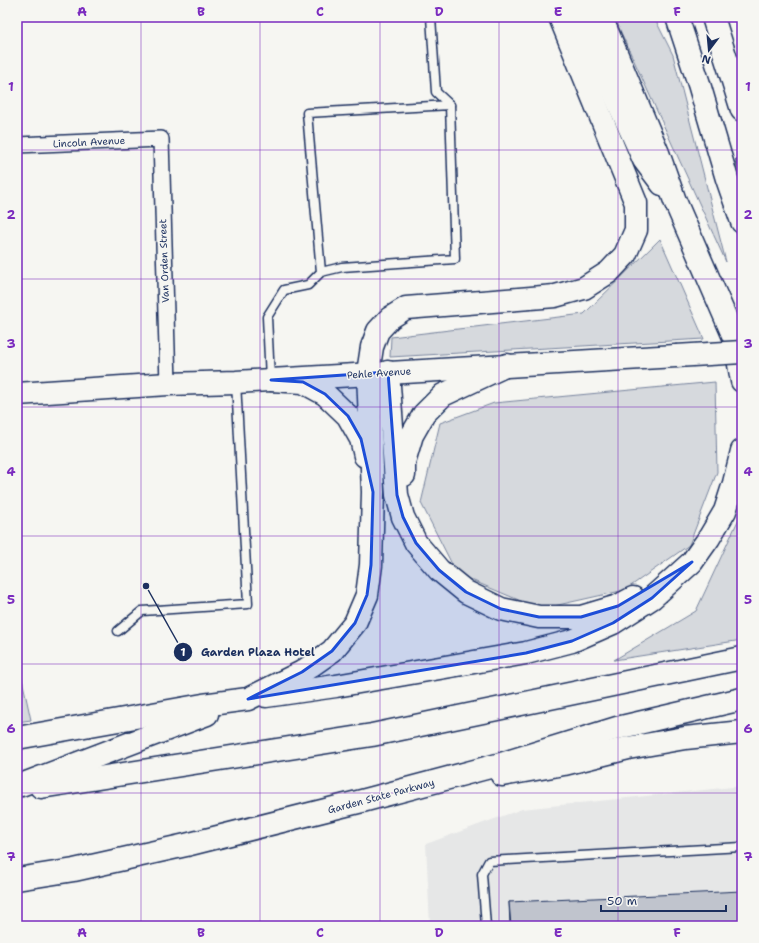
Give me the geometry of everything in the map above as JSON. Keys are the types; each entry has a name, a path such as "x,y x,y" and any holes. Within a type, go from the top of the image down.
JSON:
{"main road":[{"path":"560,17 636,203 636,230 625,255 609,272 584,288 555,296 406,308 390,318 378,331 372,347 378,373 397,495 403,517 416,543 439,570 466,592 501,609 539,617 581,616 618,606 653,588 692,562"},
{"path":"580,17 644,160 675,201"},
{"path":"601,17 658,153 675,201 734,337 742,381"},
{"path":"713,17 734,73"},
{"path":"728,17 734,73 742,110"},
{"path":"677,20 700,84 727,179 742,222"},
{"name":"Pehle Avenue","path":"17,394 168,384 236,382 742,352"},
{"path":"416,543 408,512 404,488 404,462 412,435 424,414 444,395 507,365"},
{"path":"19,788 248,699 302,672 332,652 355,623 367,595 371,565 378,373"},
{"path":"270,380 303,382 325,394 348,416 361,439 373,492"},
{"path":"17,738 203,705 336,686 526,653 572,641 613,623 652,598 692,562 709,538 724,511 734,483 742,451"},
{"path":"19,788 372,736 742,658"},
{"name":"Garden State Parkway","path":"17,879 74,870 362,801 501,764 617,728 742,699"},
{"path":"362,801 564,764 635,747 685,738 742,732"}],"street":[{"name":"Lincoln Avenue","path":"17,145 161,139"},
{"name":"Van Orden Street","path":"161,139 168,384"}],"lane":[{"path":"270,380 267,316 284,290 308,285 321,272 342,267 455,259 450,105 436,92 431,17"},
{"path":"321,272 307,113 450,105"},
{"path":"118,631 142,611 248,604 236,382"},
{"path":"486,926 482,874 489,861 742,847"}],"highlighted area":[{"path":"388,372 397,495 403,517 416,543 439,570 466,592 501,609 539,617 581,617 618,606 692,562 652,598 613,623 572,641 526,653 248,699 302,672 332,651 355,623 367,595 371,565 373,492 361,439 348,416 325,394 303,382 271,380"}],"shaded area":[{"path":"614,17 654,17 673,55 726,262"},
{"path":"660,239 704,339 390,357 391,337 584,314"},
{"path":"715,382 717,472 689,545 625,590 540,609 457,574 421,503 440,423 494,403"},
{"path":"742,512 742,640 614,660 696,611"},
{"path":"17,668 20,670 31,720 17,722"},
{"path":"742,786 742,926 430,926 426,844 522,809"}],"building":[{"path":"742,157 742,175 741,175 736,159"},
{"path":"742,891 742,926 511,926 509,902"}],"place":[{"name":"Garden Plaza Hotel","path":"146,586"}]}
